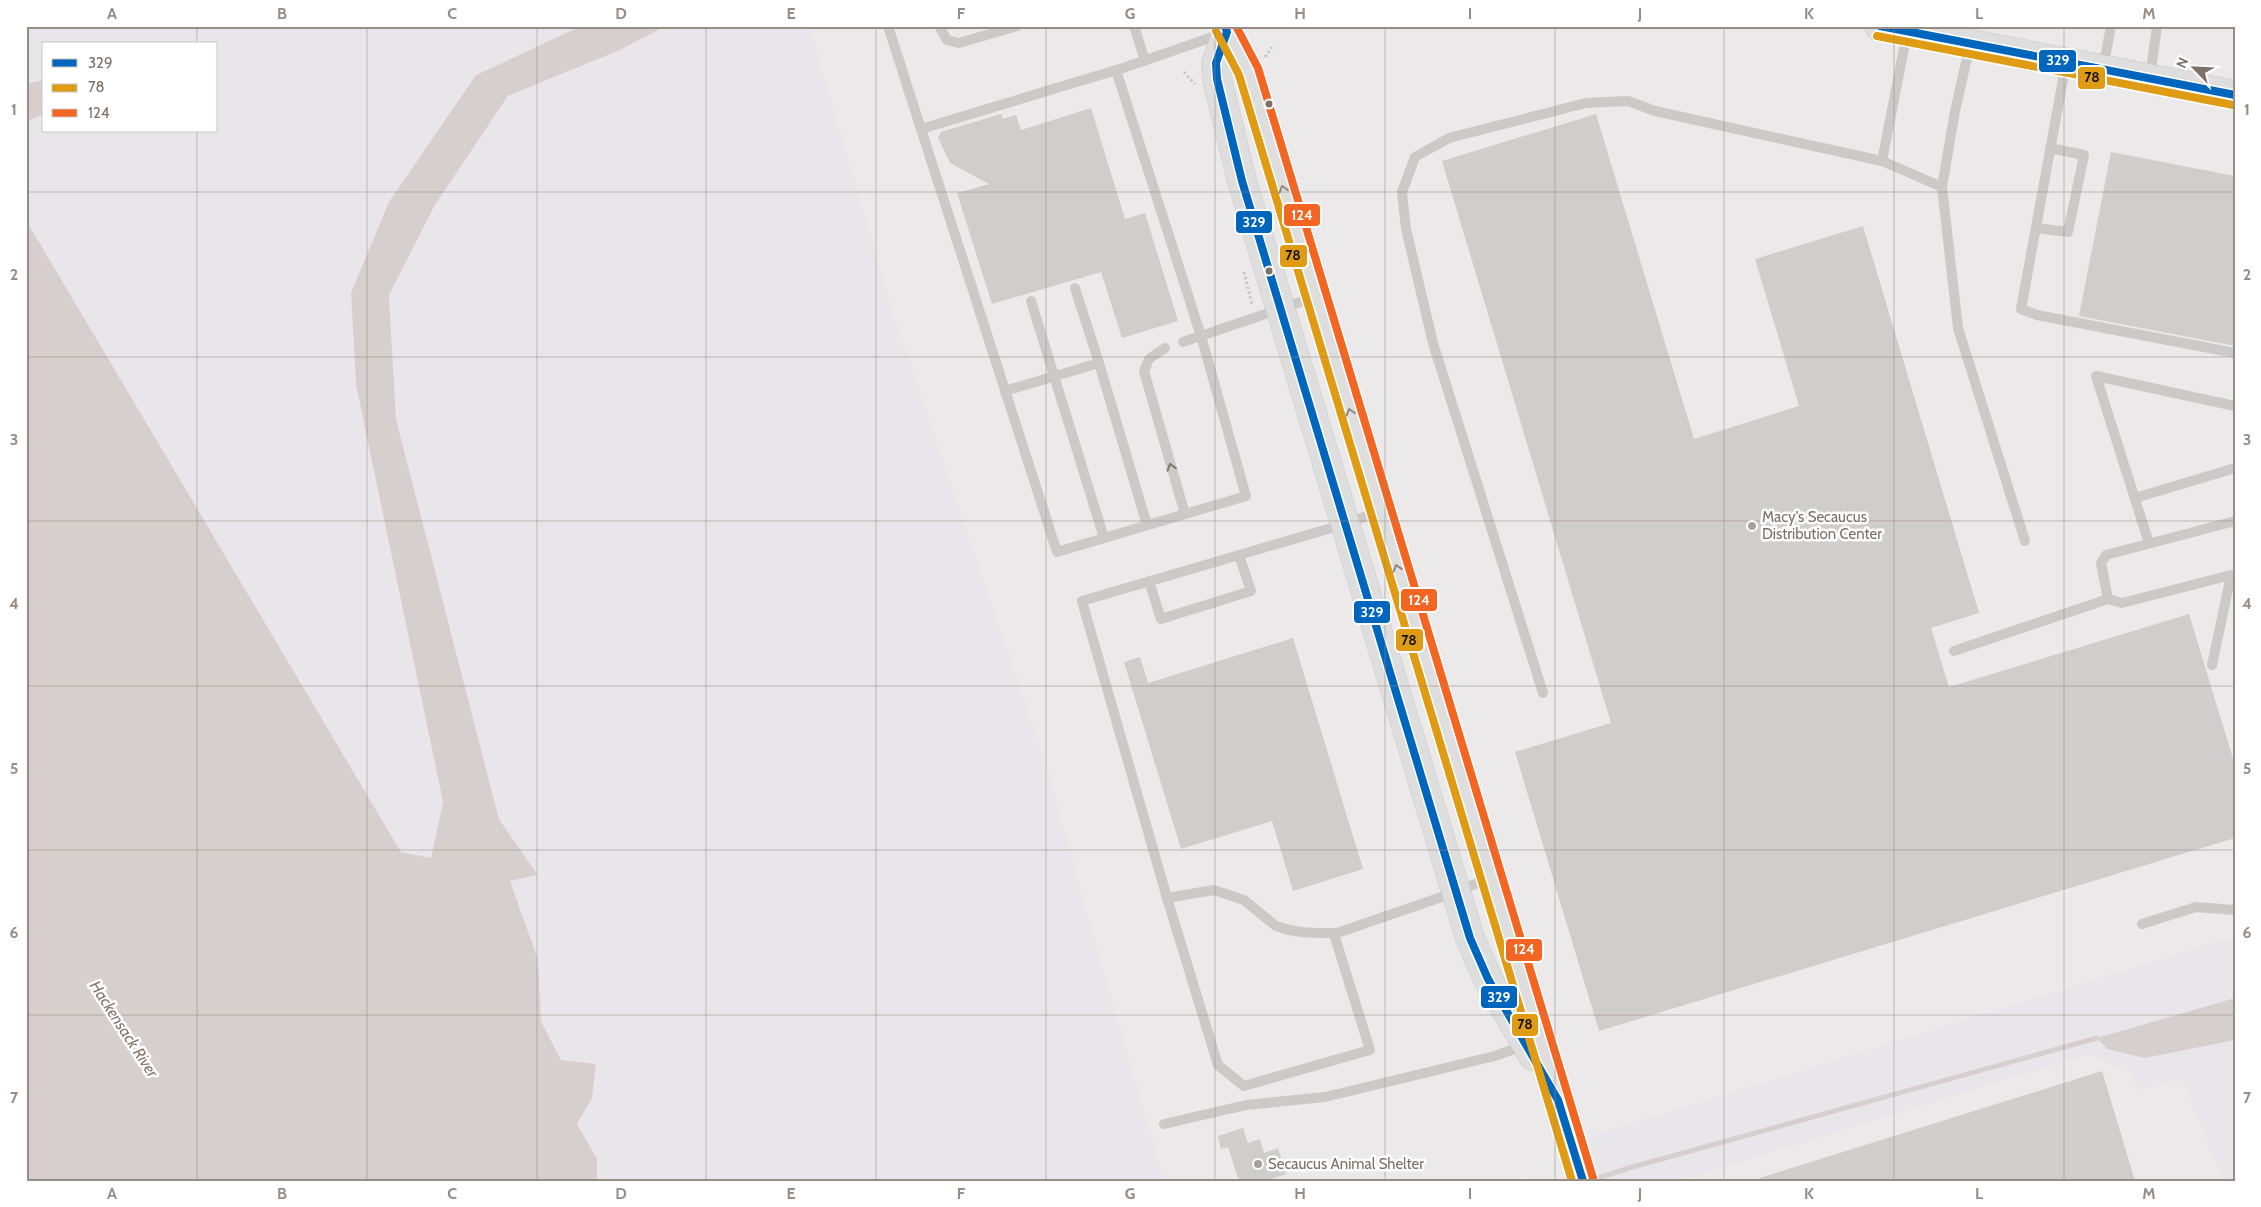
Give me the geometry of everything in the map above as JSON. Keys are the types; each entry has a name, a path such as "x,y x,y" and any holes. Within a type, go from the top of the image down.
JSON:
{"street":[{"path":"1879,26 2235,94"},
{"path":"1232,28 1248,71 1580,1172"},
{"path":"1232,28 1220,47 1216,63 1217,79 1242,181 1456,892 1478,959 1558,1100"}],"lane":[{"path":"888,26 1056,552 1246,496 1201,336 1116,70"},
{"path":"939,26 947,40 959,43 1017,26"},
{"path":"1134,26 1145,61"},
{"path":"2103,69 2111,26"},
{"path":"2150,78 2157,26"},
{"path":"922,129 1145,61 1232,28"},
{"path":"1882,161 1907,32"},
{"path":"1970,44 1955,111 1942,187 1958,328 2025,541"},
{"path":"2066,62 2020,309 2037,315 2235,353"},
{"path":"1543,693 1433,343 1406,229 1402,192 1415,157 1448,138 1586,103 1628,101 1655,110 1882,161 1942,187"},
{"path":"2036,228 2068,232 2084,155 2050,148"},
{"path":"1075,288 1147,525"},
{"path":"1183,342 1316,296"},
{"path":"1031,301 1104,538"},
{"path":"1165,348 1149,359 1144,371 1185,514"},
{"path":"1005,391 1099,363"},
{"path":"2149,543 2096,376 2235,406"},
{"path":"2135,498 2235,468"},
{"path":"1337,933 1334,934 1370,1050 1244,1086 1218,1065 1167,898 1082,601 1345,524 1380,511"},
{"path":"2108,599 2101,563 2106,555 2235,520"},
{"path":"1149,581 1161,619 1251,591 1239,555"},
{"path":"1954,651 2108,599 2122,603 2231,575 2212,665"},
{"path":"1167,898 1214,890 1244,900 1276,926 1298,934 1337,933 1456,892 1490,878"},
{"path":"2142,924 2196,907 2235,910"},
{"path":"1164,1124 1246,1105 1325,1097 1495,1056 1526,1045"}],"path":[{"path":"1264,57 1272,47"},
{"path":"1184,72 1192,80"}],"shaded area":[{"path":"26,26 581,26 476,75 351,293 356,385 443,802 431,858 401,852 26,220 26,122 42,115 42,132 218,132 218,42 42,42 42,80 26,84"},
{"path":"666,26 810,26 896,320 1050,773 1078,878 1165,1181 597,1181 597,1159 577,1124 592,1098 596,1064 561,1060 541,1021 538,959 510,881 538,875 499,819 396,419 389,295 435,205 508,96 620,50"},
{"path":"810,26 2235,26 2235,1181 1529,1181 1525,1178 1517,1181 1165,1181 1078,878 1050,773 896,320"},
{"path":"2235,936 2235,1181 2223,1181 2182,1079 2138,1091 2131,1073 2089,1054 1679,1181 1601,1181 1588,1137"}],"water":[{"name":"Hackensack River","path":"581,26 666,26 620,50 508,96 435,205 389,295 396,419 499,819 538,875 510,881 538,959 541,1021 561,1060 596,1064 592,1098 577,1124 597,1159 597,1181 26,1181 26,220 401,852 431,858 443,802 356,385 351,293 389,202 476,75"},
{"path":"42,80 42,115 26,122 26,84"},
{"path":"2235,998 2235,1040 2145,1058 2107,1049 2097,1038"}],"building":[{"path":"1091,108 1125,219 1145,213 1178,321 1122,338 1101,272 992,304 957,193 989,184 950,163 938,138 941,132 1001,114 1003,119 1016,115 1021,130"},
{"name":"Macy's Secaucus Distribution Center","path":"1596,114 1694,439 1799,406 1755,259 1863,226 1979,613 1931,628 1949,687 2189,614 2235,765 2235,838 1599,1031 1515,752 1611,723 1442,161"},
{"path":"2111,152 2235,176 2235,346 2079,316"},
{"path":"1293,638 1363,869 1293,891 1272,821 1181,849 1124,662 1140,657 1148,683"},
{"path":"2102,1071 2135,1181 1760,1181 1760,1178"},
{"name":"Secaucus Animal Shelter","path":"1243,1128 1248,1143 1260,1139 1264,1153 1278,1148 1286,1174 1266,1181 1239,1181 1228,1147 1221,1149 1218,1136"}],"waterway":[{"path":"1592,1180 1629,1168 2097,1038"}],"transit line":[{"name":"329","path":"1225,26 1227,32 1216,63 1217,79 1242,181 1470,938 1488,979 1558,1100 1583,1181"},
{"name":"124","path":"1236,26 1258,68 1593,1178"},
{"name":"329","path":"1880,26 2235,95"},
{"name":"78","path":"1216,31 1239,75 1572,1181"},
{"name":"78","path":"1877,36 2233,105"}],"place":[{"name":"Macy's Secaucus Distribution Center","path":"1752,526"},
{"name":"Secaucus Animal Shelter","path":"1258,1164"}]}
